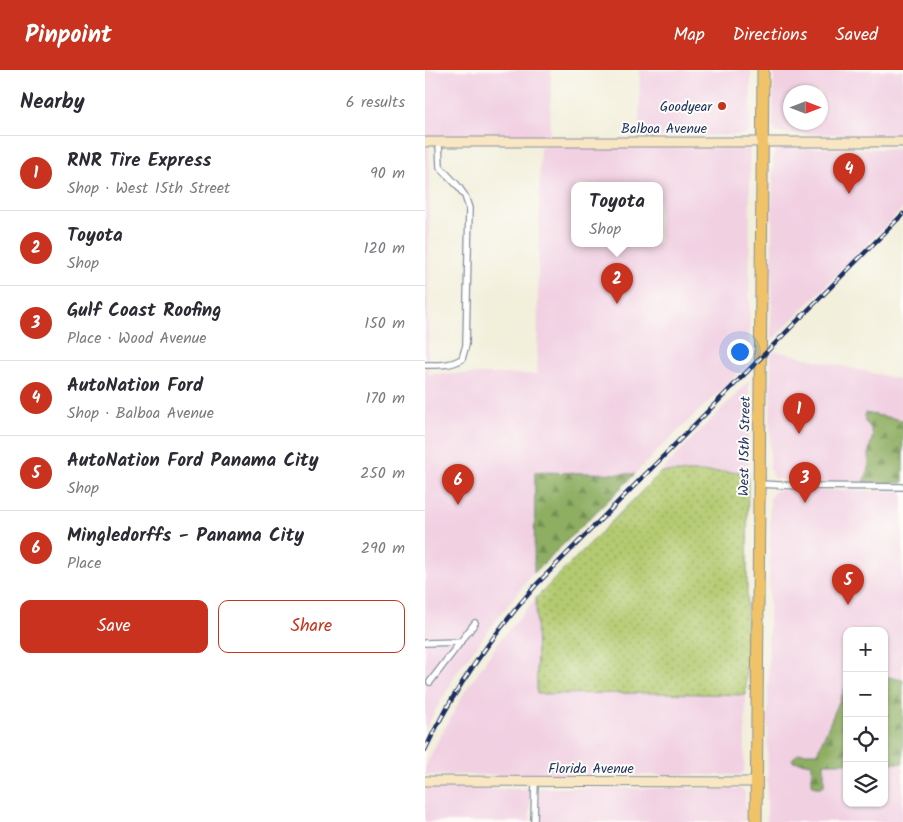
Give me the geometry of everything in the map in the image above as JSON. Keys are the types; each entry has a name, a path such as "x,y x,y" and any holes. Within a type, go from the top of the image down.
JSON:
{"highway":[{"name":"West 15th Street","path":"756,822 763,70"}],"street":[{"name":"Balboa Avenue","path":"425,142 903,142"},
{"path":"425,365 448,365 457,362 462,359 466,344 469,208 465,196 440,166 439,142"},
{"path":"759,484 903,487"},
{"path":"430,682 475,623"},
{"path":"425,643 460,642"},
{"name":"Florida Avenue","path":"425,781 756,782"},
{"path":"534,822 535,781"}],"shaded area":[{"path":"425,70 551,70 550,139 425,139"},
{"path":"640,70 751,70 750,130 746,134 738,135 641,137 639,132"},
{"path":"774,70 903,70 903,136 777,133 773,129"},
{"path":"540,146 750,149 749,363 635,474 535,472 534,573 457,672 425,730 425,147 429,147 428,374 537,374"},
{"path":"781,148 903,149 903,208 771,341 773,159 776,150"},
{"path":"776,351 903,380 903,483 799,482 773,478 770,469 771,354"},
{"path":"749,381 748,472 661,472 681,450"},
{"path":"777,490 903,491 903,679 888,679 888,627 843,627 843,807 888,807 888,758 903,758 903,822 767,822 771,495"},
{"path":"536,598 537,694 653,693 746,695 744,772 740,775 425,775 425,767 464,693 500,640"},
{"path":"425,788 530,789 530,822 425,822"},
{"path":"539,788 741,789 745,792 745,822 539,822"}],"green space":[{"path":"865,413 903,420 903,483 863,482 869,469 869,450 873,435 870,427 865,422"},
{"path":"535,472 635,474 534,573"},
{"path":"661,472 748,472 746,695 653,693 537,694 536,598"},
{"path":"888,677 903,680 903,763 888,763"},
{"path":"843,692 843,763 824,763 823,787 815,787 812,784 812,764 793,761 792,759 799,753 817,753"}],"railway":[{"path":"425,750 461,684 504,624 536,585 903,214"}],"place":[{"name":"Goodyear","path":"722,106"},
{"name":"AutoNation Ford","path":"849,194"},
{"name":"Toyota","path":"617,304"},
{"name":"RNR Tire Express","path":"799,434"},
{"name":"Gulf Coast Roofing","path":"805,503"},
{"name":"Mingledorffs - Panama City","path":"458,505"},
{"name":"AutoNation Ford Panama City","path":"848,605"}]}
